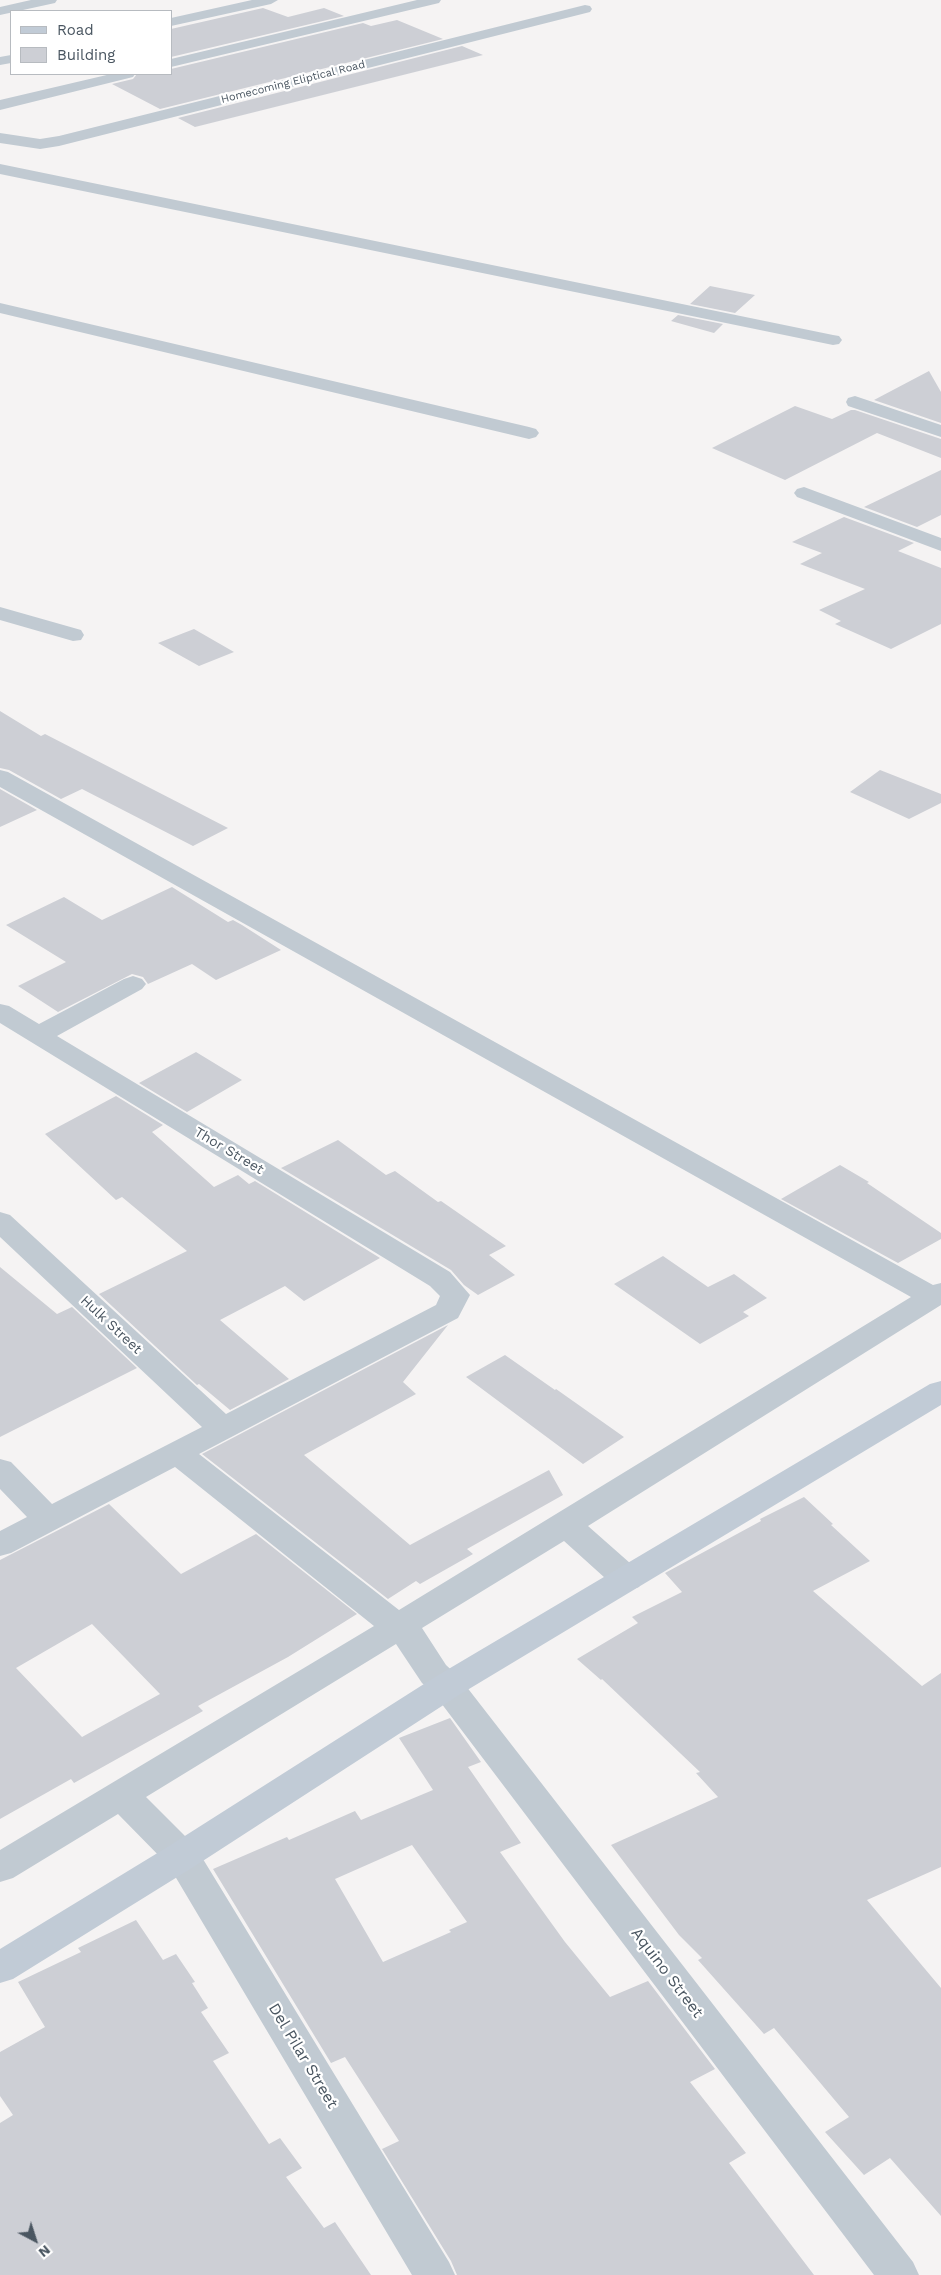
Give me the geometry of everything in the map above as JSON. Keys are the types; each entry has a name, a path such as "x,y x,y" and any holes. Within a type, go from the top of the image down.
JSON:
{"street":[{"path":"0,11 50,0"},
{"path":"172,22 271,0"},
{"path":"172,63 434,0"},
{"name":"Homecoming Eliptical Road","path":"0,138 40,144 60,141 585,8"},
{"path":"0,105 124,75"},
{"path":"0,169 833,340"},
{"path":"0,308 529,433"},
{"path":"855,402 941,431"},
{"path":"804,493 941,545"},
{"path":"0,614 73,635"},
{"path":"0,777 937,1294 572,1530 406,1632 127,1799 0,1868"},
{"path":"39,1035 133,984"},
{"name":"Thor Street","path":"0,1012 440,1279 455,1295 448,1311 222,1428"},
{"name":"Hulk Street","path":"0,1221 222,1428"},
{"path":"0,1968 175,1848 441,1680 621,1574 941,1391"},
{"path":"0,1545 222,1428"},
{"path":"176,1452 275,1532 406,1632"},
{"path":"0,1470 48,1519"},
{"path":"572,1530 621,1574"},
{"name":"Aquino Street","path":"406,1632 898,2275"},
{"name":"Del Pilar Street","path":"127,1799 175,1848 434,2275"}],"building":[{"path":"263,8 288,17 324,8 344,16 172,57 172,29"},
{"path":"397,20 443,39 160,109 112,84 133,79 136,75 172,75 172,69 363,23 371,26"},
{"path":"462,46 483,55 195,127 178,118"},
{"path":"710,286 755,295 735,313 690,304"},
{"path":"678,315 723,324 714,333 671,321"},
{"path":"929,371 941,392 941,423 874,400"},
{"path":"795,406 832,419 855,410 941,439 941,458 877,433 785,480 712,448"},
{"path":"941,470 941,515 917,527 864,507"},
{"path":"844,517 914,543 898,551 941,568 941,624 891,649 835,624 841,621 819,610 865,589 800,564 822,553 792,542"},
{"path":"194,629 234,652 199,666 158,643"},
{"path":"0,711 41,736 45,734 228,828 193,846 82,789 61,799 9,770 0,768"},
{"path":"880,770 941,794 941,803 909,819 850,792"},
{"path":"0,789 37,810 0,827"},
{"path":"172,887 228,922 233,920 281,950 216,980 192,964 148,984 143,977 132,974 58,1012 18,986 66,962 6,925 64,897 102,920"},
{"path":"196,1052 242,1080 187,1112 139,1083"},
{"path":"116,1096 163,1125 152,1132 214,1187 238,1175 249,1184 255,1181 380,1258 304,1301 285,1286 220,1320 289,1379 230,1410 199,1384 197,1385 99,1294 187,1251 122,1197 116,1200 45,1134"},
{"path":"338,1140 386,1175 395,1171 438,1202 441,1201 506,1246 489,1255 515,1275 478,1295 464,1285 451,1270 281,1168"},
{"path":"840,1165 869,1182 867,1183 941,1233 941,1239 898,1263 781,1199"},
{"path":"663,1256 708,1287 734,1274 767,1298 743,1312 749,1316 700,1344 614,1284"},
{"path":"0,1267 57,1314 72,1307 137,1368 0,1437"},
{"path":"448,1325 403,1382 416,1394 304,1455 410,1545 549,1470 563,1495 467,1549 473,1554 420,1584 416,1581 388,1599 202,1454"},
{"path":"505,1355 624,1437 583,1464 466,1377"},
{"path":"804,1497 870,1561 813,1591 922,1686 941,1673 941,1867 867,1900 941,1988 941,2216 890,2158 864,2175 825,2132 849,2117 774,2028 764,2034 698,1960 702,1958 679,1935 611,1845 718,1797 696,1773 700,1772 602,1679 577,1659 638,1623 632,1617 682,1592 665,1573 761,1521 760,1519"},
{"path":"109,1504 181,1574 256,1534 357,1614 288,1657 198,1706 203,1711 74,1783 71,1779 0,1819 0,1560","holes":["92,1624 160,1694 82,1737 16,1668"]},
{"path":"450,1718 481,1762 468,1767 521,1843 500,1852 565,1942 610,1997 648,1981 715,2069 690,2082 746,2153 729,2163 814,2275 457,2275 451,2261 382,2149 399,2141 345,2057 331,2063 213,1869 287,1837 289,1840 355,1811 361,1820 433,1790 399,1738","holes":["412,1845 467,1922 449,1930 451,1932 383,1962 335,1879"]},
{"path":"136,1920 163,1960 176,1954 195,1982 192,1983 208,2008 201,2012 229,2053 213,2061 269,2144 280,2138 302,2168 286,2177 324,2228 335,2222 371,2275 0,2275 0,2123 13,2115 0,2096 0,2052 45,2027 18,1982 81,1952 78,1948"}]}
